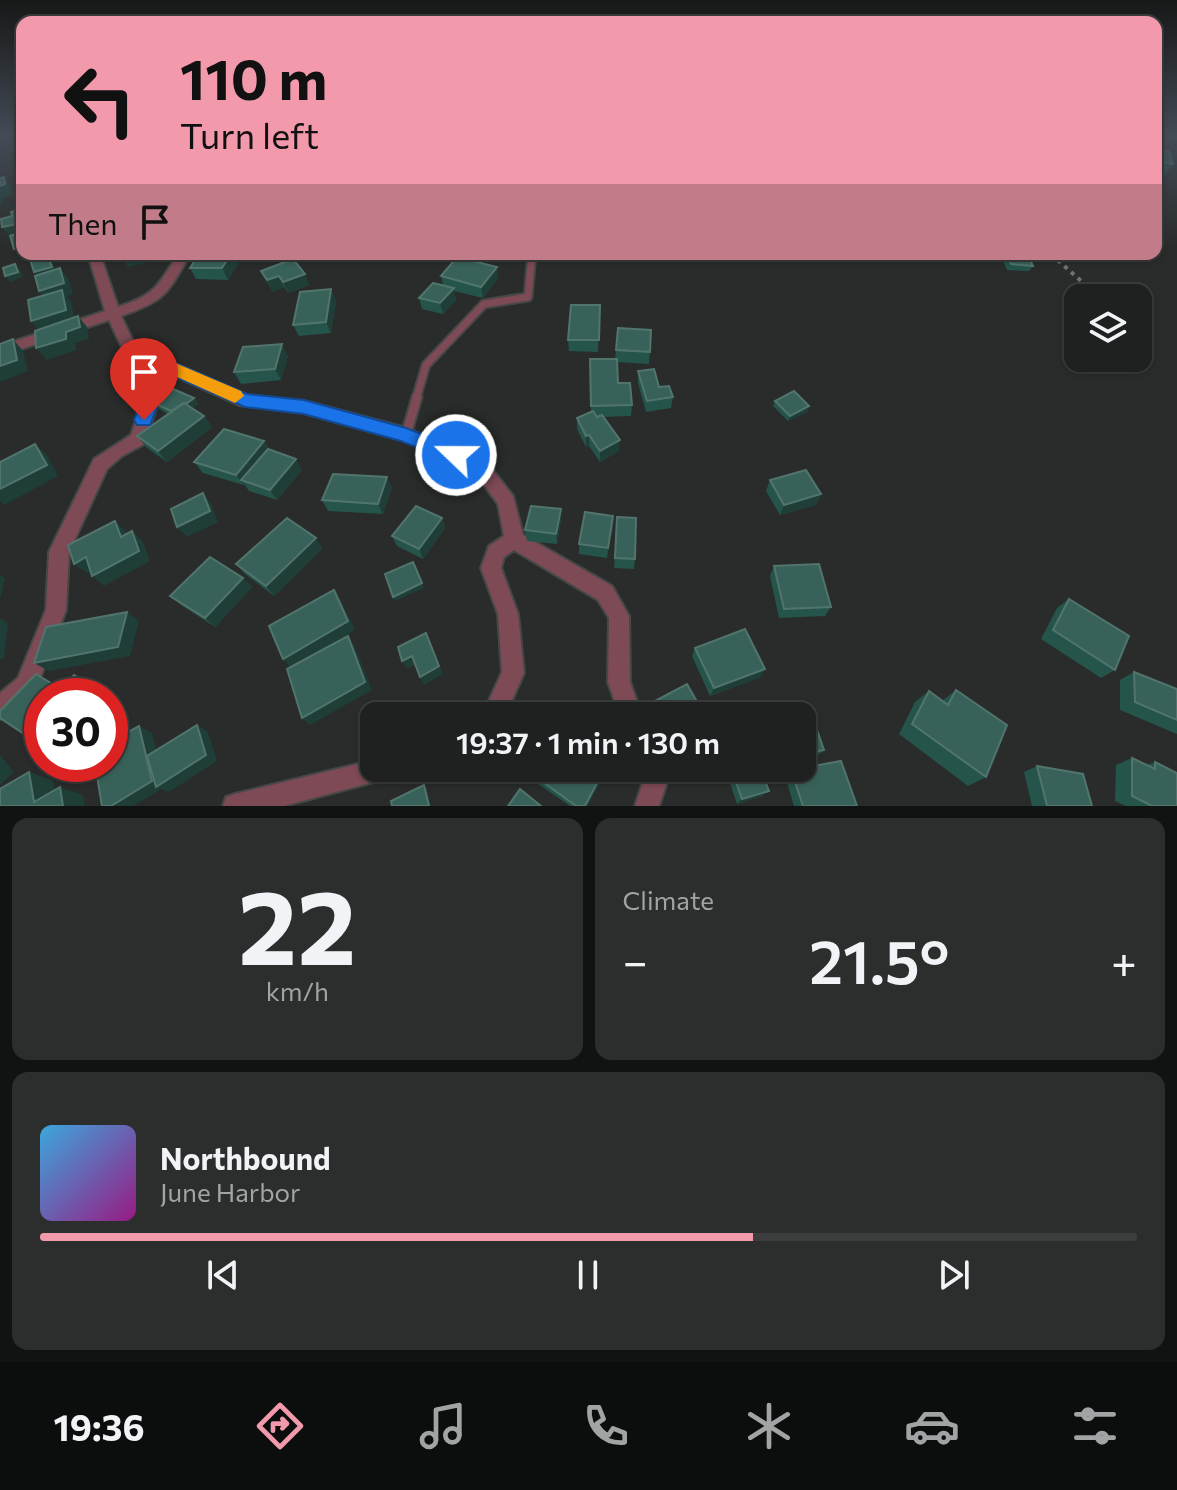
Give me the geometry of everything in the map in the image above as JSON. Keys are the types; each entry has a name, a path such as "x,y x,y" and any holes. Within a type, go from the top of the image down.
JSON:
{"street":[{"path":"96,260 113,313 130,350 245,401 304,407 406,435 479,465 507,501 514,540 605,593 619,616 619,682 626,702"},
{"path":"0,351 144,303 162,291 180,260"},
{"path":"0,708 26,686 31,674 56,610 59,552 100,464 138,439 154,392 173,368"},
{"path":"500,702 513,673 508,614 491,568 496,552 514,540"},
{"path":"235,806 360,775"},
{"path":"647,806 653,782"}],"lane":[{"path":"406,435 426,365 484,304 528,297 531,260"}],"path":[{"path":"1055,260 1065,273 1088,284"}],"building":[{"path":"16,211 16,224 2,227 1,219 12,216 11,212"},
{"path":"16,234 16,248 14,249 10,236"},
{"path":"30,260 49,260 52,267 34,272"},
{"path":"195,260 227,260 222,268 190,268"},
{"path":"294,260 305,274 283,282 279,276 267,280 261,271"},
{"path":"454,260 497,267 481,287 441,276"},
{"path":"1009,260 1030,260 1033,266 1011,264"},
{"path":"15,264 18,272 5,276 3,268"},
{"path":"60,268 64,283 39,291 35,276"},
{"path":"433,283 454,288 440,303 419,298"},
{"path":"331,289 326,322 293,325 300,292"},
{"path":"62,290 66,310 31,321 28,300"},
{"path":"571,305 600,305 599,340 568,340"},
{"path":"78,316 80,327 66,332 66,339 36,348 35,331"},
{"path":"618,328 651,330 650,352 616,350"},
{"path":"13,339 17,360 0,366 0,344"},
{"path":"282,344 275,369 234,372 243,347"},
{"path":"590,359 617,359 618,383 630,383 632,405 591,406"},
{"path":"654,369 659,387 669,386 673,397 647,401 638,371"},
{"path":"173,389 194,398 171,411 154,403"},
{"path":"794,391 809,406 790,416 775,401"},
{"path":"184,403 204,416 158,451 137,436"},
{"path":"593,411 597,417 602,415 620,440 600,451 589,435 586,436 577,418"},
{"path":"224,429 264,441 236,475 194,462"},
{"path":"35,444 47,465 0,489 0,462"},
{"path":"268,449 296,459 270,490 241,480"},
{"path":"806,470 821,494 784,505 770,480"},
{"path":"333,474 387,477 378,504 322,500"},
{"path":"203,493 210,511 177,527 171,509"},
{"path":"416,506 442,518 419,549 392,536"},
{"path":"531,506 561,509 556,534 525,530"},
{"path":"585,512 613,516 608,548 579,544"},
{"path":"617,517 636,518 635,559 615,558"},
{"path":"287,518 316,538 266,586 236,564"},
{"path":"115,521 121,537 132,531 139,551 92,576 86,557 74,564 68,545"},
{"path":"210,557 243,578 205,618 170,596"},
{"path":"413,562 422,583 393,597 385,574"},
{"path":"819,564 831,607 784,609 774,566"},
{"path":"334,590 348,621 283,659 269,626"},
{"path":"1069,599 1129,636 1115,670 1053,630"},
{"path":"127,612 118,647 34,663 46,627"},
{"path":"745,629 765,669 714,688 695,648"},
{"path":"426,633 439,666 420,677 412,656 402,661 398,647"},
{"path":"348,636 365,682 302,718 287,669"},
{"path":"1134,672 1177,689 1177,720 1135,702"},
{"path":"687,684 697,702 655,702"},
{"path":"24,686 24,734 0,718 0,711"},
{"path":"956,690 1007,725 986,777 912,724 929,691 948,705"},
{"path":"197,725 206,755 156,787 147,756"},
{"path":"139,726 152,781 111,806 102,806 98,782 128,782 128,732"},
{"path":"816,727 824,750 816,751"},
{"path":"1132,758 1155,769 1155,762 1177,773 1177,806 1152,806 1132,796"},
{"path":"841,761 857,806 803,806 795,782 816,782 816,766"},
{"path":"1037,766 1083,774 1092,806 1047,806"},
{"path":"24,775 24,782 31,782 34,802 60,787 63,806 0,806 0,789"},
{"path":"543,782 598,782 585,806 576,806"},
{"path":"736,782 765,782 769,791 742,799"},
{"path":"424,785 429,806 392,806 391,801"},
{"path":"520,789 541,806 508,806"}],"slow traffic":[{"path":"171,371 173,368 235,396"}],"route":[{"path":"144,420 154,392 173,368 245,401 304,407 406,435 456,455"}]}
